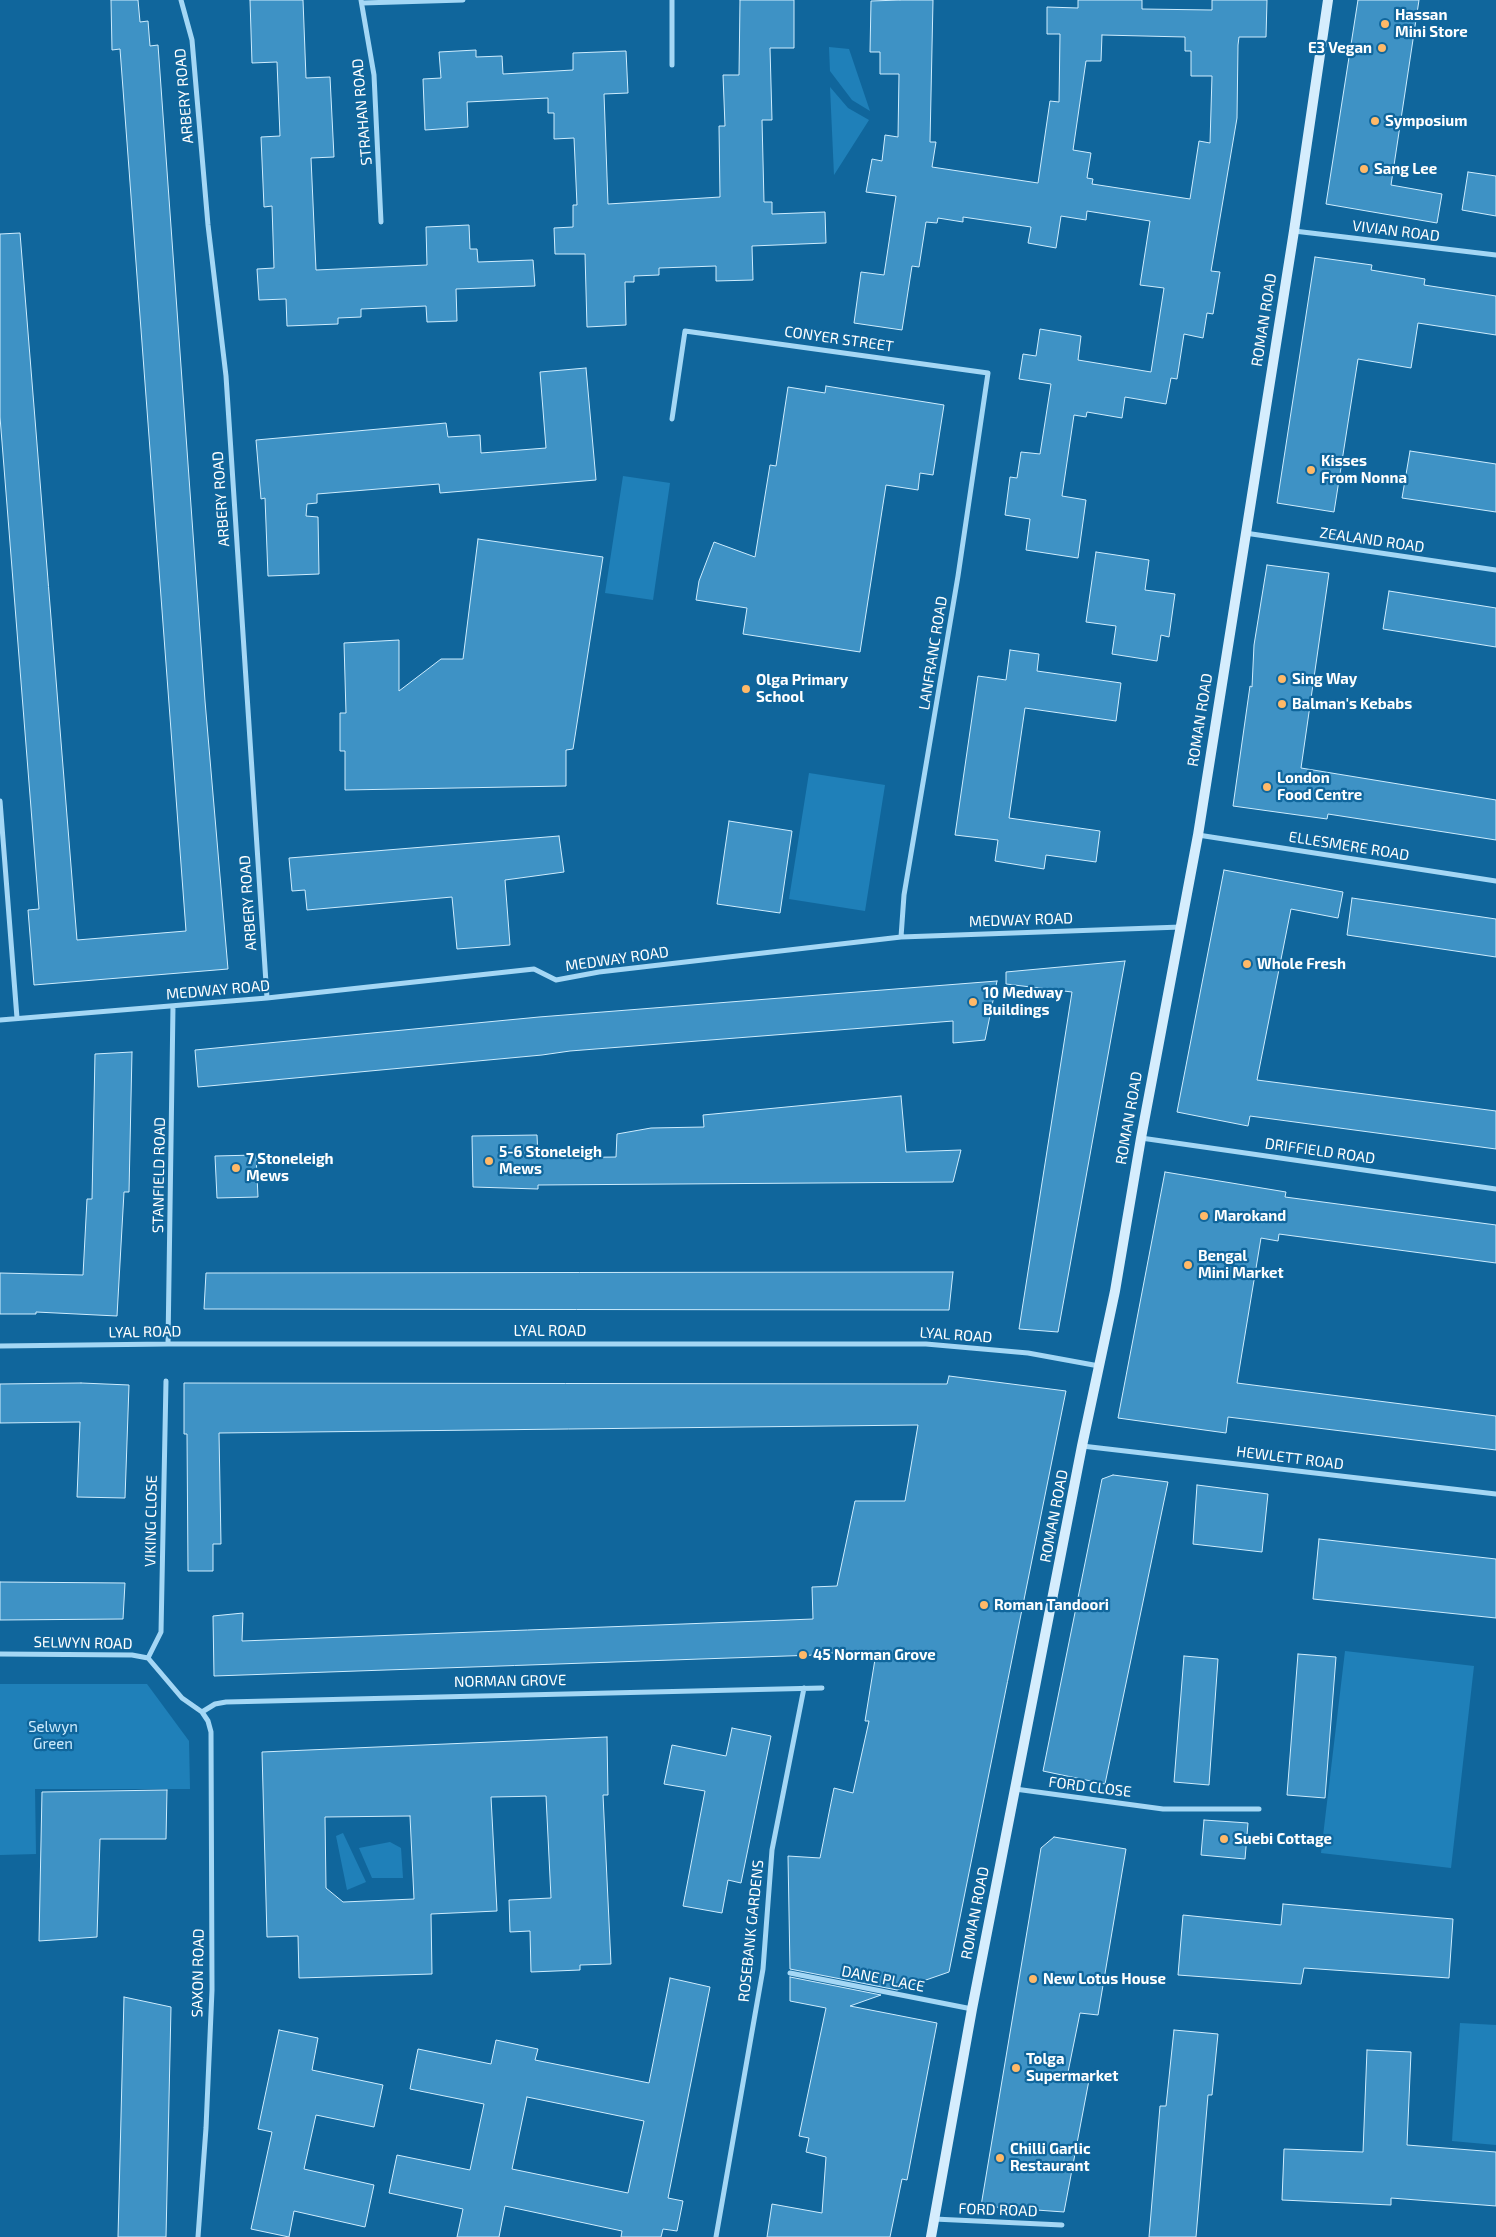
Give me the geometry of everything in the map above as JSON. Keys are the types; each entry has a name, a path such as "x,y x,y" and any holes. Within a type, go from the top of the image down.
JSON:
{"main road":[{"name":"ROMAN ROAD","path":"931,2237 972,2009 1082,1446 1115,1291 1140,1138 1198,835 1294,231 1328,0"}],"street":[{"name":"ARBERY ROAD","path":"181,0 192,40 208,224 226,376 267,998"},
{"path":"361,2 463,0"},
{"path":"672,0 672,65"},
{"name":"STRAHAN ROAD","path":"361,2 374,75 381,222"},
{"name":"VIVIAN ROAD","path":"1294,231 1496,255"},
{"name":"CONYER STREET","path":"672,419 685,331 988,372"},
{"name":"LANFRANC ROAD","path":"901,937 904,895 958,576 988,372"},
{"name":"ZEALAND ROAD","path":"1245,533 1496,570"},
{"path":"0,801 17,1018"},
{"name":"ELLESMERE ROAD","path":"1198,835 1496,881"},
{"name":"MEDWAY ROAD","path":"0,1020 267,998 534,969 556,980 599,972 901,937 1181,927"},
{"name":"STANFIELD ROAD","path":"168,1344 173,1006"},
{"name":"DRIFFIELD ROAD","path":"1140,1138 1496,1189"},
{"name":"LYAL ROAD","path":"0,1346 168,1344 926,1344 1028,1353 1100,1366"},
{"name":"VIKING CLOSE","path":"148,1658 161,1632 166,1382"},
{"name":"HEWLETT ROAD","path":"1082,1446 1496,1494"},
{"name":"SELWYN ROAD","path":"0,1654 132,1655 148,1658 182,1698 202,1712"},
{"name":"ROSEBANK GARDENS","path":"716,2237 763,1970 772,1850 804,1688"},
{"name":"NORMAN GROVE","path":"202,1712 215,1704 226,1702 822,1688"},
{"name":"SAXON ROAD","path":"198,2237 206,2128 212,1990 211,1732 202,1712"},
{"name":"FORD CLOSE","path":"1015,1790 1163,1809 1259,1809"},
{"name":"DANE PLACE","path":"790,1973 972,2009"},
{"name":"FORD ROAD","path":"933,2219 1062,2225"}],"green space":[{"path":"829,47 849,49 870,111 852,100 830,71"},
{"path":"830,87 848,108 869,120 834,175"},
{"path":"623,476 670,483 653,600 605,593"},
{"path":"809,773 885,785 865,911 789,899"},
{"path":"1345,1651 1474,1666 1451,1868 1321,1853"},
{"name":"Selwyn Green","path":"0,1684 147,1684 189,1741 190,1789 35,1789 36,1854 0,1855"},
{"path":"343,1833 366,1882 347,1890 336,1836"},
{"path":"390,1842 401,1848 403,1878 372,1878 359,1848"},
{"path":"1460,2023 1496,2025 1496,2145 1452,2141"}],"building":[{"path":"111,0 138,0 140,22 148,21 150,46 158,45 205,701 228,969 34,985 28,910 39,909 0,417 0,234 20,233 77,940 186,931 120,49 112,50"},
{"path":"250,0 303,0 306,78 330,77 334,157 311,158 316,270 427,265 426,227 469,225 470,249 477,249 478,262 533,260 535,286 456,289 457,321 427,322 426,306 361,309 361,317 338,318 338,324 287,326 286,299 259,300 257,269 274,268 272,206 264,207 261,137 280,136 277,62 252,63"},
{"path":"740,0 794,0 794,48 770,48 772,120 762,120 764,202 772,202 772,214 825,212 826,243 752,246 753,280 716,281 716,266 659,268 659,275 634,276 634,282 625,282 626,325 587,327 585,254 555,254 554,228 573,227 573,205 577,205 574,138 554,139 554,113 548,113 548,98 467,102 468,127 425,130 423,79 441,78 439,52 476,50 476,57 502,56 503,74 573,70 573,53 626,51 628,93 604,94 608,204 720,197 719,126 725,126 723,75 739,75"},
{"path":"933,0 930,142 936,142 932,167 1038,183 1050,101 1059,102 1060,34 1047,34 1047,7 1078,8 1078,0 1142,0 1142,9 1212,10 1212,0 1267,0 1266,37 1239,37 1237,118 1211,271 1220,272 1213,314 1207,313 1203,338 1184,334 1177,379 1171,378 1166,404 1125,397 1122,418 1087,412 1086,417 1074,415 1062,496 1086,500 1078,558 1026,550 1030,519 1005,515 1010,477 1017,478 1021,452 1040,454 1051,384 1019,379 1023,354 1036,356 1040,329 1081,336 1078,360 1151,372 1164,288 1140,285 1150,221 1087,211 1086,220 1061,216 1056,248 1028,243 1031,227 963,217 963,222 938,218 937,223 926,222 919,267 912,266 902,330 854,323 861,272 884,275 896,196 866,192 872,159 882,161 885,135 898,137 899,74 880,74 880,52 870,52 871,1","holes":["1102,35 1185,37 1185,51 1191,51 1191,76 1212,76 1210,143 1199,141 1190,199 1092,184 1093,179 1087,178 1091,153 1073,150 1086,61 1101,61"]},
{"path":"1358,0 1419,0 1391,185 1442,194 1437,223 1326,204"},
{"path":"1468,172 1496,176 1496,216 1462,210"},
{"path":"1315,257 1372,265 1371,270 1425,279 1424,285 1496,296 1496,335 1418,323 1411,368 1358,359 1334,512 1277,503"},
{"path":"586,368 596,480 440,493 439,484 317,494 317,503 307,504 306,516 318,517 319,574 268,576 265,498 261,499 256,440 446,423 448,437 480,435 481,453 546,448 540,372"},
{"path":"826,386 944,405 933,475 920,473 918,490 886,485 860,652 743,634 747,608 696,600 699,581 714,542 755,557 770,465 776,466 788,387 825,393"},
{"path":"1410,451 1496,464 1496,512 1402,498"},
{"path":"478,539 603,557 573,749 566,750 566,786 345,790 345,751 340,751 340,713 346,713 344,643 399,640 399,691 441,659 463,659"},
{"path":"1096,552 1149,560 1145,590 1175,594 1169,637 1161,635 1157,661 1112,654 1116,626 1086,622"},
{"path":"1267,565 1329,573 1301,768 1496,800 1496,840 1328,814 1327,819 1233,806 1250,686 1252,687 1254,645"},
{"path":"1389,591 1496,608 1496,647 1383,629"},
{"path":"1010,650 1039,654 1037,671 1121,683 1116,721 1025,708 1009,818 1100,831 1096,862 1046,855 1044,869 995,861 998,840 955,835 978,676 1006,680"},
{"path":"729,821 792,831 780,913 717,904"},
{"path":"559,836 564,872 505,880 510,945 457,949 452,897 307,910 305,890 292,891 289,858"},
{"path":"1224,870 1343,892 1338,918 1291,909 1257,1080 1496,1111 1496,1149 1250,1116 1248,1126 1177,1112"},
{"path":"1352,898 1496,919 1496,957 1347,935"},
{"path":"1125,961 1058,1332 1019,1329 1072,992 1006,984 1006,972"},
{"path":"997,981 985,1040 953,1043 953,1021 570,1051 198,1087 195,1050 539,1017"},
{"path":"132,1052 129,1192 124,1192 117,1316 36,1312 36,1314 0,1314 0,1273 83,1275 87,1199 92,1199 95,1054"},
{"path":"901,1096 906,1152 961,1150 953,1182 538,1185 538,1189 473,1187 472,1136 537,1135 538,1158 616,1157 617,1134 651,1128 704,1127 703,1115"},
{"name":"7 Stoneleigh Mews","path":"256,1155 258,1197 217,1198 215,1156"},
{"path":"1165,1172 1286,1192 1285,1197 1496,1225 1496,1263 1279,1234 1278,1241 1261,1238 1237,1383 1496,1416 1496,1450 1228,1417 1226,1433 1118,1418"},
{"path":"953,1272 949,1310 204,1309 206,1273"},
{"path":"949,1376 1066,1391 949,1972 897,1990 790,1969 788,1856 820,1858 834,1788 853,1793 869,1721 865,1721 876,1653 815,1653 815,1655 214,1676 213,1616 243,1613 242,1641 813,1619 812,1587 837,1586 855,1501 905,1501 918,1425 219,1433 221,1544 213,1544 213,1571 188,1571 187,1434 184,1434 184,1383 947,1384"},
{"path":"81,1383 129,1385 125,1498 77,1497 80,1422 0,1423 0,1384"},
{"path":"1113,1475 1168,1482 1105,1784 1043,1771 1102,1479"},
{"path":"1197,1485 1268,1494 1262,1552 1193,1544"},
{"path":"1319,1539 1496,1559 1496,1618 1313,1599"},
{"path":"0,1582 125,1583 123,1619 0,1620"},
{"path":"1298,1654 1336,1657 1325,1798 1287,1795"},
{"path":"1184,1656 1218,1659 1209,1785 1174,1782"},
{"path":"732,1728 771,1736 741,1883 728,1880 722,1913 683,1906 705,1791 664,1784 672,1745 726,1756"},
{"path":"607,1737 608,1795 603,1795 611,1964 580,1965 580,1970 531,1972 530,1931 510,1932 509,1900 551,1898 546,1796 491,1797 497,1911 431,1914 432,1974 299,1978 298,1936 267,1937 262,1752","holes":["410,1816 414,1899 343,1902 326,1888 325,1817"]},
{"path":"167,1790 166,1839 100,1839 97,1937 39,1941 42,1792"},
{"name":"Suebi Cottage","path":"1204,1820 1248,1823 1245,1859 1201,1855"},
{"path":"1054,1837 1126,1849 1098,2015 1080,2013 1067,2077 1089,2080 1064,2212 981,2206 1041,1848"},
{"path":"1283,1904 1453,1919 1449,1978 1304,1968 1301,1984 1178,1975 1183,1915 1281,1925"},
{"path":"790,1977 881,1995 850,2006 937,2023 907,2180 902,2179 890,2237 767,2237 772,2204 822,2213 826,2157 806,2152 809,2138 799,2136 826,2008 790,2001"},
{"path":"670,1978 710,1987 668,2198 683,2201 677,2231 663,2229 661,2237 621,2237 622,2231 505,2206 499,2237 457,2237 463,2209 389,2193 397,2155 470,2170 484,2104 410,2089 418,2049 491,2064 496,2040 538,2049 535,2060 649,2083","holes":["527,2097 644,2121 628,2193 512,2169"]},
{"path":"124,1997 171,2007 166,2237 118,2237"},
{"path":"279,2030 318,2038 312,2070 383,2085 374,2127 316,2115 304,2169 374,2185 365,2227 294,2211 289,2237 251,2229 272,2132 258,2129"},
{"path":"1174,2030 1218,2034 1212,2095 1208,2095 1196,2237 1149,2237 1160,2106 1166,2106"},
{"path":"1367,2050 1411,2052 1407,2145 1496,2152 1496,2206 1391,2198 1391,2205 1282,2200 1284,2149 1363,2152"}],"place":[{"name":"Hassan Mini Store","path":"1385,24"},
{"name":"E3 Vegan","path":"1382,48"},
{"name":"Symposium","path":"1375,121"},
{"name":"Sang Lee","path":"1364,169"},
{"name":"Kisses From Nonna","path":"1311,470"},
{"name":"Sing Way","path":"1282,679"},
{"name":"Olga Primary School","path":"746,689"},
{"name":"Balman's Kebabs","path":"1282,704"},
{"name":"London Food Centre","path":"1267,787"},
{"name":"Whole Fresh","path":"1247,964"},
{"name":"10 Medway Buildings","path":"973,1002"},
{"name":"5-6 Stoneleigh Mews","path":"489,1161"},
{"name":"7 Stoneleigh Mews","path":"236,1168"},
{"name":"Marokand","path":"1204,1216"},
{"name":"Bengal Mini Market","path":"1188,1265"},
{"name":"Roman Tandoori","path":"984,1605"},
{"name":"45 Norman Grove","path":"803,1655"},
{"name":"Suebi Cottage","path":"1224,1839"},
{"name":"New Lotus House","path":"1033,1979"},
{"name":"Tolga Supermarket","path":"1016,2068"},
{"name":"Chilli Garlic Restaurant","path":"1000,2158"}]}
